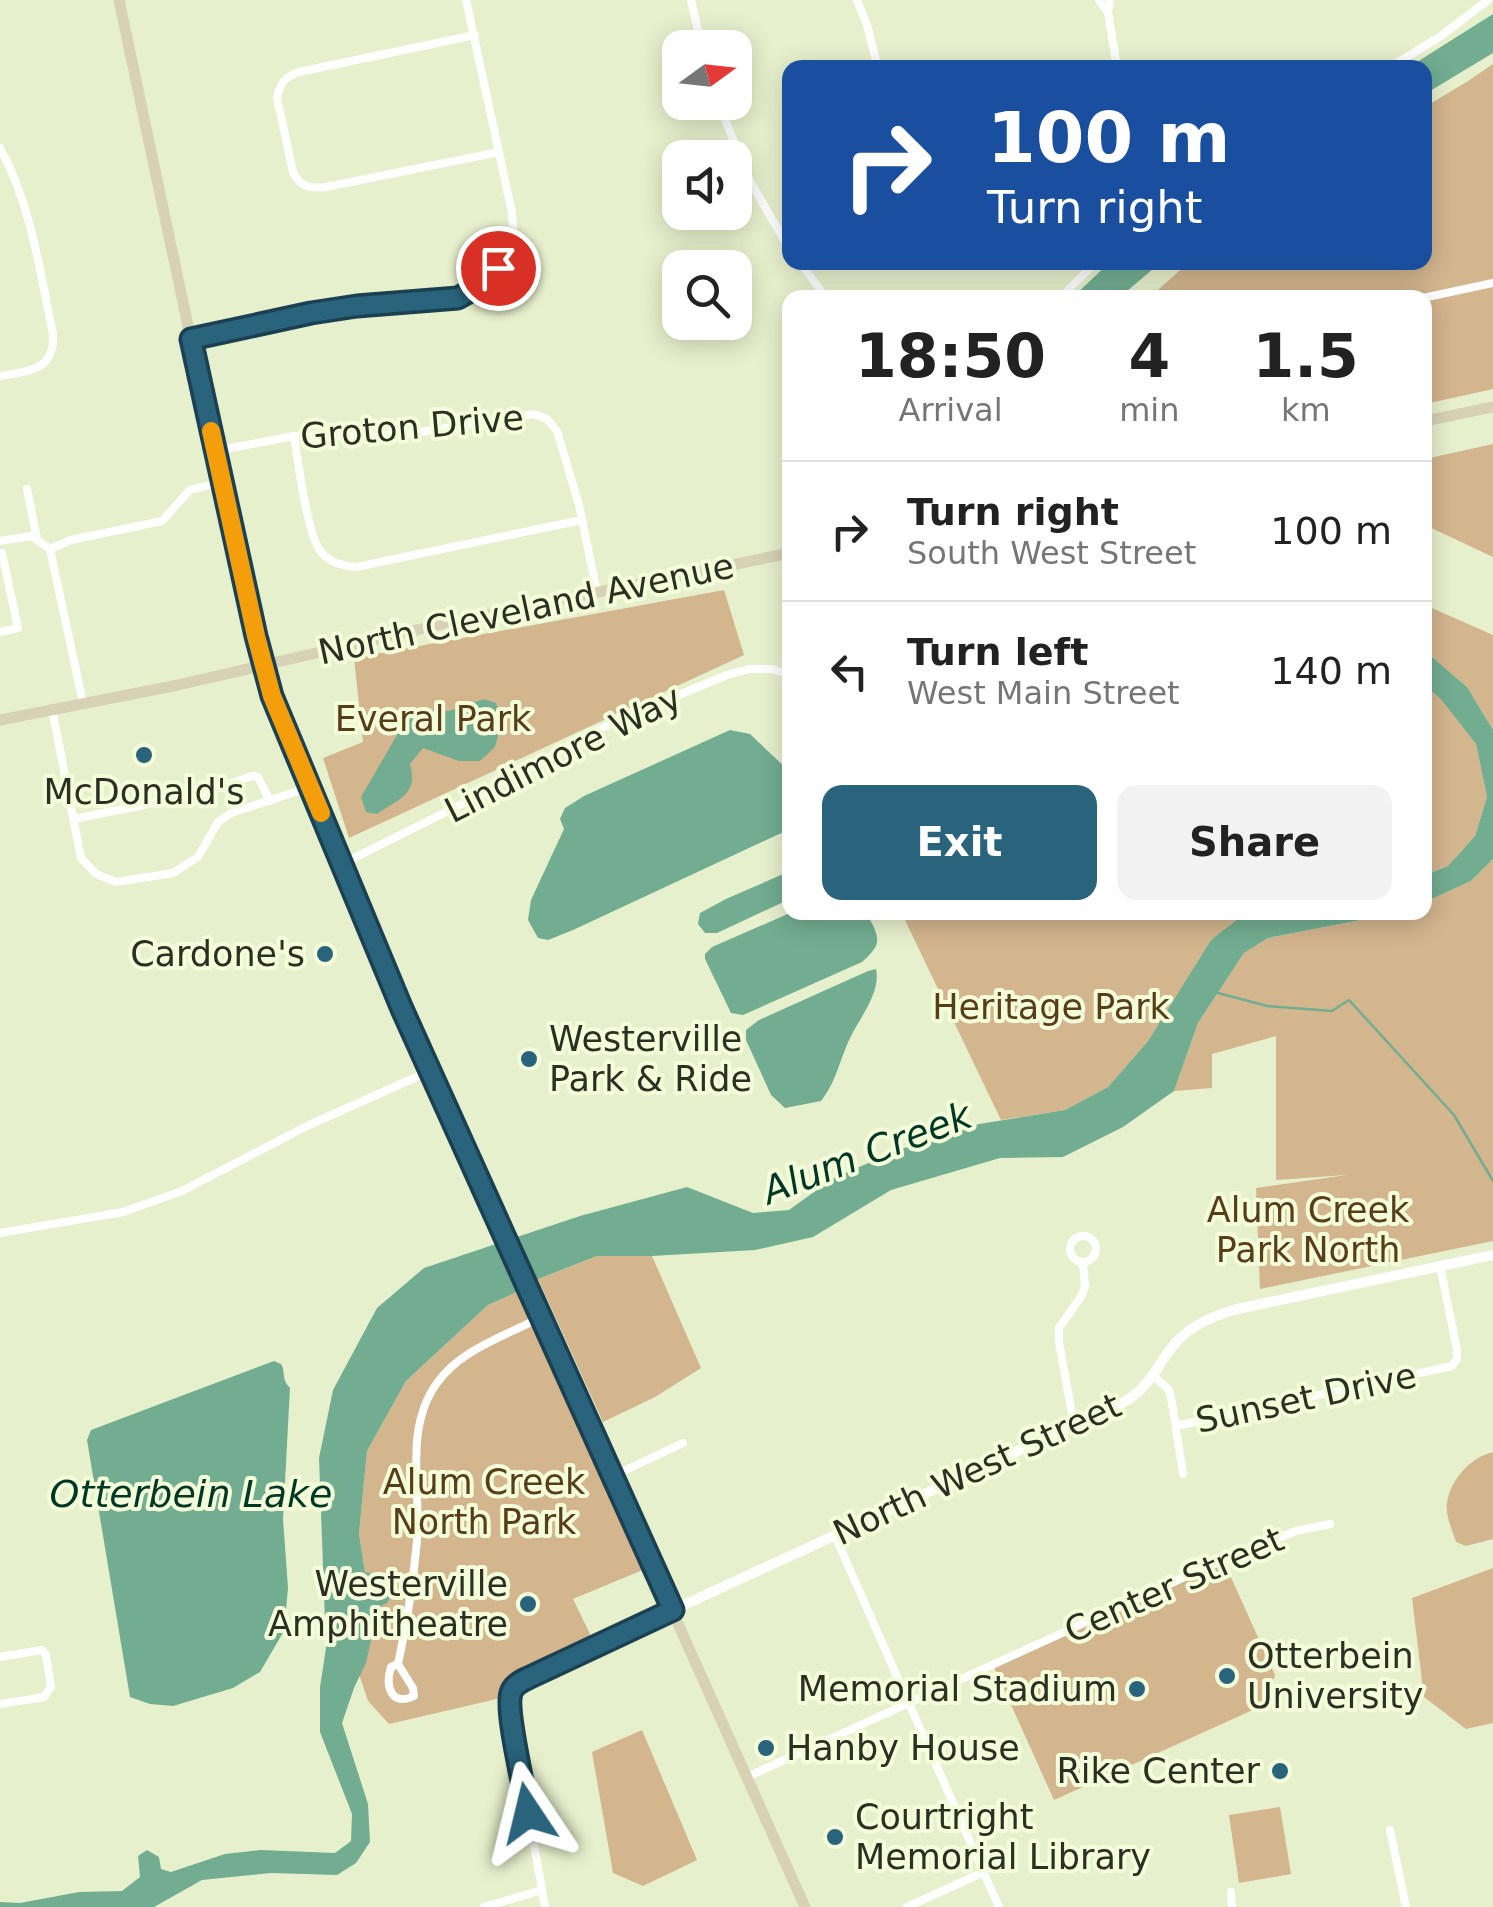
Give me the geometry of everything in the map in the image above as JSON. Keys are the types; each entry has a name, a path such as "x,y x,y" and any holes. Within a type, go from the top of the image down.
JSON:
{"main road":[{"path":"118,0 272,696 430,1071 805,1907"},
{"path":"1432,420 1493,407"},
{"name":"North Cleveland Avenue","path":"0,720 782,555"}],"street":[{"path":"191,339 311,313 458,298 484,283 505,259 513,228 512,213 466,0"},
{"path":"691,0 698,30"},
{"path":"857,0 876,60"},
{"path":"1099,0 1108,12"},
{"path":"1110,0 1108,12 1116,60"},
{"path":"1402,60 1488,0"},
{"path":"475,34 287,76 276,98 292,172 304,186 314,188 500,152"},
{"path":"725,120 751,183 782,236"},
{"path":"0,148 11,167 28,220 54,348 39,368 0,376"},
{"path":"1068,290 1088,270"},
{"path":"1432,296 1493,283"},
{"name":"Groton Drive","path":"215,452 294,436 396,435 534,414 557,431 597,592"},
{"path":"294,436 314,540 326,557 343,566 356,567 582,520"},
{"path":"50,549 71,540 162,520 190,490 222,482"},
{"path":"26,489 37,539"},
{"path":"0,541 31,536 50,549 84,703"},
{"path":"0,554 18,628 0,632"},
{"name":"Lindimore Way","path":"342,864 486,792 588,735 654,705 749,669 782,673"},
{"path":"52,709 81,858 96,874 116,882 173,873 198,858 218,822 231,813 310,787"},
{"path":"74,818 208,792 252,776 258,777 270,801"},
{"path":"0,1232 123,1212 182,1191 310,1124 430,1071"},
{"name":"North West Street","path":"673,1610 1126,1401 1144,1388 1168,1352 1200,1322 1222,1313 1493,1255"},
{"path":"1074,1425 1059,1328 1082,1295 1084,1262"},
{"name":"Sunset Drive","path":"1176,1426 1452,1366 1457,1350 1440,1266"},
{"path":"398,1664 388,1676 389,1689 401,1700 414,1696 398,1664 416,1543 416,1447 423,1410 436,1384 452,1367 483,1345 541,1317"},
{"path":"1154,1376 1169,1390 1183,1474"},
{"path":"613,1476 683,1444"},
{"name":"Center Street","path":"747,1777 1202,1569 1296,1532 1330,1524"},
{"path":"835,1536 1000,1907"},
{"path":"545,1907 510,1694 528,1678 673,1610"},
{"path":"0,1657 42,1650 51,1687 44,1698 0,1704"},
{"path":"1390,1830 1406,1907"},
{"path":"907,1907 984,1872"},
{"path":"484,1907 542,1890"},
{"path":"1231,1892 1232,1907"}],"green space":[{"path":"1493,64 1493,389 1432,402 1432,290 1158,290 1180,270 1432,270 1432,103"},
{"path":"1493,444 1493,557 1432,528 1432,457"},
{"name":"Everal Park","path":"724,590 744,655 349,838 323,758 363,742 354,658"},
{"path":"1432,608 1493,635 1493,730 1467,687 1432,657"},
{"path":"1432,691 1476,744 1487,797 1475,836 1448,866 1432,872"},
{"name":"Alum Creek Park North","path":"1493,859 1493,1241 1260,1289 1256,1188 1347,1175 1276,1180 1276,1036 1212,1054 1212,1088 1174,1091 1198,1023 1244,953 1268,938 1361,920 1432,920 1432,899 1471,881"},
{"name":"Heritage Park","path":"905,920 1236,920 1211,940 1148,1041 1108,1087 1065,1110 1001,1120"},
{"path":"597,1256 652,1256 701,1368 655,1397 603,1422 538,1279"},
{"name":"Alum Creek North Park","path":"517,1292 645,1569 573,1599 591,1636 508,1679 497,1699 389,1724 368,1701 346,1635 391,1578 365,1572 359,1534 367,1451 406,1381 488,1305"},
{"path":"1493,1452 1493,1539 1466,1546 1456,1542 1451,1527 1449,1494 1470,1464"},
{"name":"Memorial Stadium","path":"1224,1562 1275,1675 1266,1704 1054,1800 994,1667"},
{"path":"1493,1568 1493,1723 1466,1729 1424,1697 1412,1598"},
{"path":"642,1730 697,1860 643,1886 613,1873 592,1752"},
{"path":"1280,1807 1291,1874 1239,1883 1229,1815"}],"water":[{"path":"1493,14 1493,53 1432,90 1432,60 1420,60"},
{"path":"1101,270 1152,270 1128,290 1080,290"},
{"path":"1432,657 1467,687 1493,730 1493,859 1471,881 1432,899 1432,872 1448,866 1475,836 1487,797 1476,744 1432,692"},
{"path":"484,699 496,703 499,713 499,732 493,749 480,761 459,761 423,748 410,764 412,783 405,795 377,814 366,812 361,797 408,716 420,709 449,711"},
{"path":"730,730 750,734 782,764 782,833 573,930 548,940 538,938 528,920 531,900 564,829 560,819 565,808"},
{"path":"782,874 782,903 717,933 705,933 698,924 700,913"},
{"path":"782,916 782,920 870,920 877,939 862,962 743,1015 731,1013 705,959 712,947"},
{"path":"1236,920 1361,920 1268,938 1244,953 1198,1023 1174,1091 1123,1127 1063,1157 1000,1158 891,1190 813,1237 755,1250 597,1256 538,1279 488,1305 406,1381 367,1451 359,1534 365,1572 391,1578 397,1585 387,1603 372,1610 375,1621 366,1663 342,1723 368,1804 370,1842 356,1863 337,1875 271,1873 202,1880 154,1907 0,1907 0,1902 122,1891 140,1877 138,1856 147,1850 159,1857 161,1869 171,1872 225,1854 261,1850 335,1853 351,1841 352,1814 320,1732 320,1687 326,1648 319,1458 333,1390 377,1308 424,1268 580,1216 687,1187 753,1213 789,1210 832,1179 898,1150 979,1124 1065,1110 1108,1087 1148,1041 1211,940"},
{"path":"876,969 873,995 821,1101 785,1108 771,1095 746,1040 746,1030 759,1020"},
{"name":"Otterbein Lake","path":"274,1361 281,1364 290,1388 283,1519 288,1588 284,1631 260,1672 233,1688 173,1706 130,1697 87,1440 91,1430"}],"waterway":[{"path":"1218,993 1267,1006 1332,1011 1349,1000 1454,1115 1493,1181"}],"slow traffic":[{"path":"211,431 272,696 321,813"}],"place":[{"name":"McDonald's","path":"144,755"},
{"name":"Cardone's","path":"325,954"},
{"name":"Westerville Park & Ride","path":"529,1059"},
{"name":"Westerville Amphitheatre","path":"528,1604"},
{"name":"Otterbein University","path":"1227,1676"},
{"name":"Memorial Stadium","path":"1137,1689"},
{"name":"Hanby House","path":"766,1748"},
{"name":"Rike Center","path":"1280,1771"},
{"name":"Courtright Memorial Library","path":"835,1837"}],"route":[{"path":"498,268 484,283 458,298 311,313 191,339 272,696 402,1009 673,1610 514,1688 510,1694 511,1715 528,1813"}],"water label":[{"name":"Alum Creek","path":"867,1153"}]}
